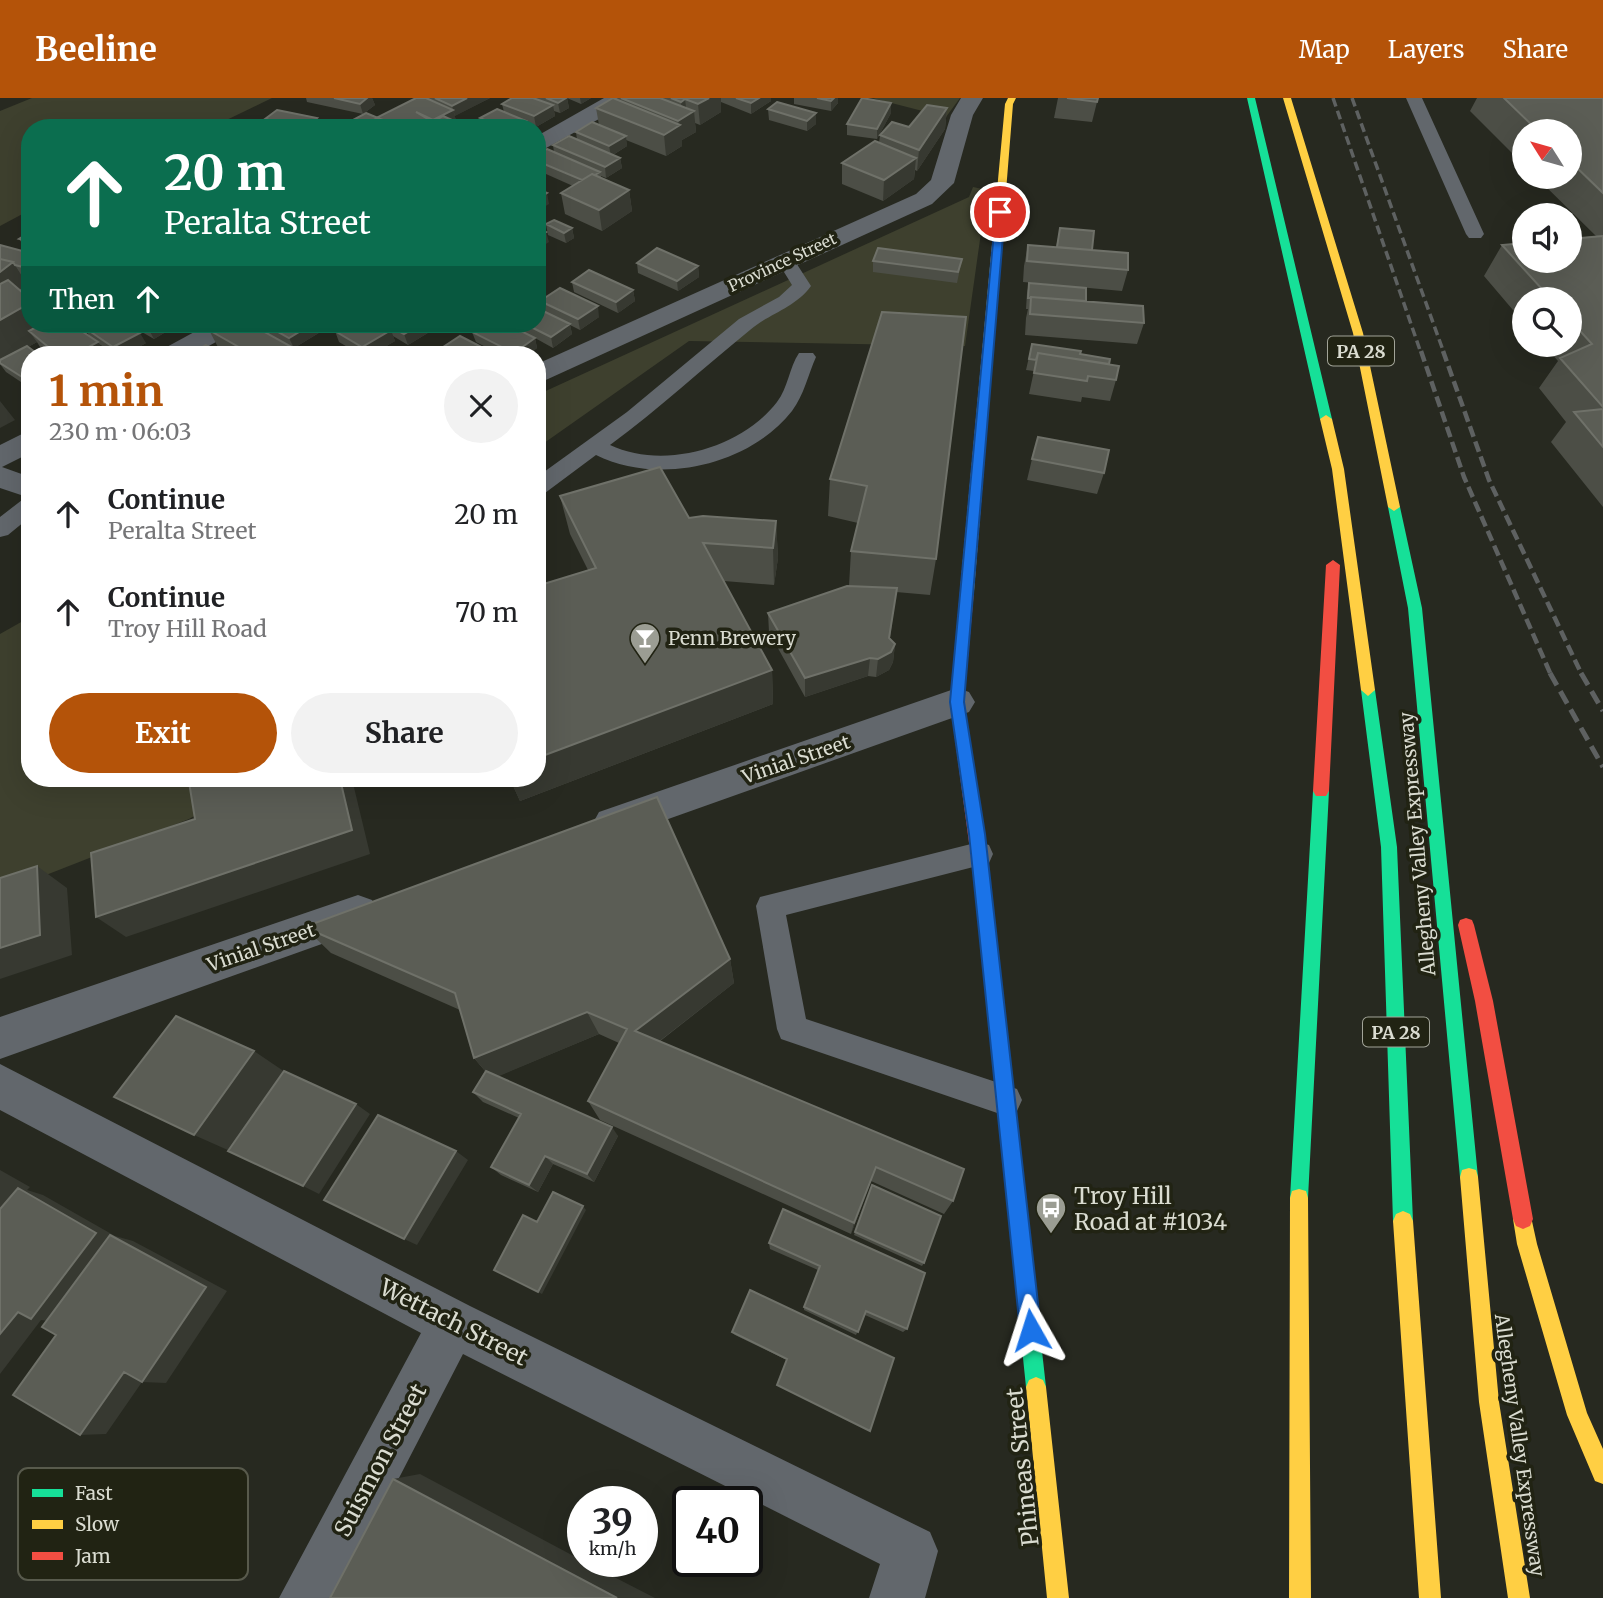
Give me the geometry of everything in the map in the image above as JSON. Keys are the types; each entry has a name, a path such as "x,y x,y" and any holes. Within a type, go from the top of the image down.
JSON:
{"main road":[{"name":"Phineas Street","path":"1012,98 1009,104 957,702 979,854 1058,1598"},
{"name":"Allegheny Valley Expressway","path":"1251,98 1338,469 1389,847 1404,1249 1430,1598"},
{"name":"Allegheny Valley Expressway","path":"1287,98 1360,346 1415,608 1435,797 1489,1402 1519,1598"},
{"path":"1300,1598 1297,1230 1338,469"},
{"path":"1435,797 1484,1001 1527,1244 1577,1415 1603,1473"}],"street":[{"path":"546,141 620,98"},
{"name":"Province Street","path":"546,371 924,199 942,183 962,116 972,98"},
{"path":"0,314 21,301"},
{"path":"189,346 212,333"},
{"path":"0,458 21,445"},
{"path":"0,477 21,485"},
{"name":"Vinial Street","path":"577,835 957,702"},
{"name":"Vinial Street","path":"0,1038 393,900"},
{"name":"Wettach Street","path":"0,1086 453,1323 904,1574"},
{"name":"Suismon Street","path":"307,1598 453,1323"}],"lane":[{"path":"1414,98 1475,234"},
{"path":"546,481 634,417 746,323 786,301 802,286 785,260"},
{"path":"595,446 629,461 659,463 690,460 719,451 767,423 786,405 806,357"},
{"path":"0,529 21,512"},
{"path":"979,854 770,906 792,1029 1006,1100"}],"green space":[{"path":"32,98 272,98 229,119 21,119 21,215 0,226 0,111"},
{"path":"872,98 960,98 946,117"},
{"path":"973,187 987,190 965,346 689,341 546,442 546,391 969,197"},
{"path":"21,622 21,787 245,787 189,819 0,893 0,634"}],"building":[{"path":"334,98 367,98 360,104"},
{"path":"416,98 426,98 453,110 435,119 416,112 428,119 376,118"},
{"path":"435,98 467,98 452,106"},
{"path":"512,98 533,98 553,105 534,116 502,104"},
{"path":"546,98 566,98 558,103"},
{"path":"613,98 680,125 664,135 596,108"},
{"path":"621,98 660,98 694,111 678,121"},
{"path":"671,98 709,98 698,104"},
{"path":"736,98 759,98 751,103"},
{"path":"862,98 891,103 877,129 847,124"},
{"path":"1067,98 1098,98 1097,102"},
{"path":"1504,98 1603,98 1603,193 1582,173 1582,119 1526,119"},
{"path":"777,102 816,113 807,121 768,109"},
{"path":"927,105 947,108 919,150 880,135 892,122 909,127"},
{"path":"497,109 521,119 482,119 480,118"},
{"path":"277,110 317,118 316,119 265,119"},
{"path":"366,113 380,119 355,119"},
{"path":"592,122 626,136 609,146 576,132"},
{"path":"569,136 620,158 605,167 553,145"},
{"path":"875,141 916,158 884,180 842,163"},
{"path":"546,150 600,172 582,180 546,165"},
{"path":"592,174 629,190 599,210 561,193"},
{"path":"554,220 572,228 564,233 546,224"},
{"path":"1060,228 1094,231 1092,250 1057,247"},
{"path":"1603,236 1603,407 1560,358 1582,357 1582,348 1592,344 1582,333 1582,287 1540,287 1527,273 1582,273 1582,238"},
{"path":"1512,244 1512,256 1502,245"},
{"path":"0,245 21,251 21,266 0,259"},
{"path":"1028,245 1128,253 1128,270 1027,261"},
{"path":"657,248 698,266 677,281 637,263"},
{"path":"878,248 962,259 958,272 873,261"},
{"path":"0,259 13,262 0,272"},
{"path":"589,270 633,290 616,302 572,282"},
{"path":"8,280 21,291 21,308 0,320 0,284"},
{"path":"1029,283 1086,288 1086,301 1028,298"},
{"path":"560,288 598,306 578,319 546,304 546,297"},
{"path":"1031,297 1143,306 1144,323 1030,314"},
{"path":"546,312 570,324 551,337 543,333 546,333"},
{"path":"882,312 966,317 936,559 851,551 867,486 830,479"},
{"path":"31,333 84,333 98,342 91,346 47,346"},
{"path":"92,333 140,333 115,346"},
{"path":"214,333 266,333 290,346 237,346"},
{"path":"280,333 297,333 289,338"},
{"path":"338,333 386,333 364,346"},
{"path":"474,333 525,333 535,338 524,346 500,346"},
{"path":"460,336 479,346 445,346"},
{"path":"1032,344 1081,351 1080,354 1110,359 1109,364 1038,353 1036,360 1029,359"},
{"path":"21,349 21,376 0,363 0,360"},
{"path":"1038,353 1119,366 1116,380 1088,376 1087,381 1034,373"},
{"path":"1603,409 1603,447 1574,412"},
{"path":"1038,437 1109,450 1104,473 1032,459"},
{"name":"Penn Brewery","path":"660,467 689,518 703,516 776,521 773,548 703,543 772,670 546,755 546,583 596,568 560,496"},
{"path":"847,586 897,588 889,638 895,644 891,652 878,659 870,658 805,678 768,613"},
{"path":"190,787 342,787 352,830 96,917 91,853 195,819"},
{"path":"657,797 730,959 635,1031 964,1169 953,1201 876,1167 854,1223 588,1101 627,1029 587,1012 474,1058 455,993 304,927"},
{"path":"37,866 40,935 0,948 0,878"},
{"path":"176,1016 254,1051 194,1135 114,1097"},
{"path":"284,1071 356,1104 303,1186 228,1151"},
{"path":"486,1071 612,1127 587,1174 545,1156 529,1185 491,1167 521,1114 473,1092"},
{"path":"378,1115 456,1151 404,1239 324,1200"},
{"path":"872,1185 941,1216 924,1263 855,1232"},
{"path":"18,1188 96,1233 31,1319 18,1312 0,1334 0,1209"},
{"path":"553,1192 583,1206 538,1292 494,1270 523,1215 537,1222"},
{"path":"783,1209 925,1273 907,1329 866,1311 858,1332 804,1307 820,1266 769,1243"},
{"path":"110,1235 206,1287 142,1382 124,1372 80,1435 13,1395 56,1335 42,1327"},
{"path":"750,1290 894,1358 870,1431 777,1385 787,1359 732,1332"},
{"path":"393,1479 567,1571 567,1577 577,1577 617,1598 330,1598"}],"railway":[{"path":"1333,98 1421,353"},
{"path":"1352,98 1444,353"},
{"path":"1421,351 1464,477 1551,674"},
{"path":"1443,351 1489,480 1581,673"},
{"path":"1581,673 1603,711"},
{"path":"1551,674 1603,767"}],"traffic: fast":[{"path":"1251,98 1326,419"},
{"path":"1394,507 1415,608 1469,1177"},
{"path":"1368,690 1389,847 1403,1221"},
{"path":"1299,1198 1321,791"},
{"path":"980,865 1036,1387"}],"traffic: slow":[{"path":"967,591 1009,104 1012,98"},
{"path":"1287,98 1358,333 1394,507"},
{"path":"1326,419 1338,469 1368,690"},
{"path":"1469,1177 1489,1402 1519,1598"},
{"path":"1299,1198 1300,1598"},
{"path":"1523,1219 1527,1244 1577,1415 1603,1473"},
{"path":"1403,1221 1430,1598"},
{"path":"1036,1387 1058,1598"}],"traffic: jam":[{"path":"1321,791 1333,565"},
{"path":"967,591 957,702 980,865"},
{"path":"1466,925 1484,1001 1523,1219"}],"place":[{"name":"Penn Brewery","path":"645,665"},
{"name":"Troy Hill Road at #1034","path":"1051,1235"}],"route":[{"path":"1000,212 957,702 977,834 1031,1330"}]}
